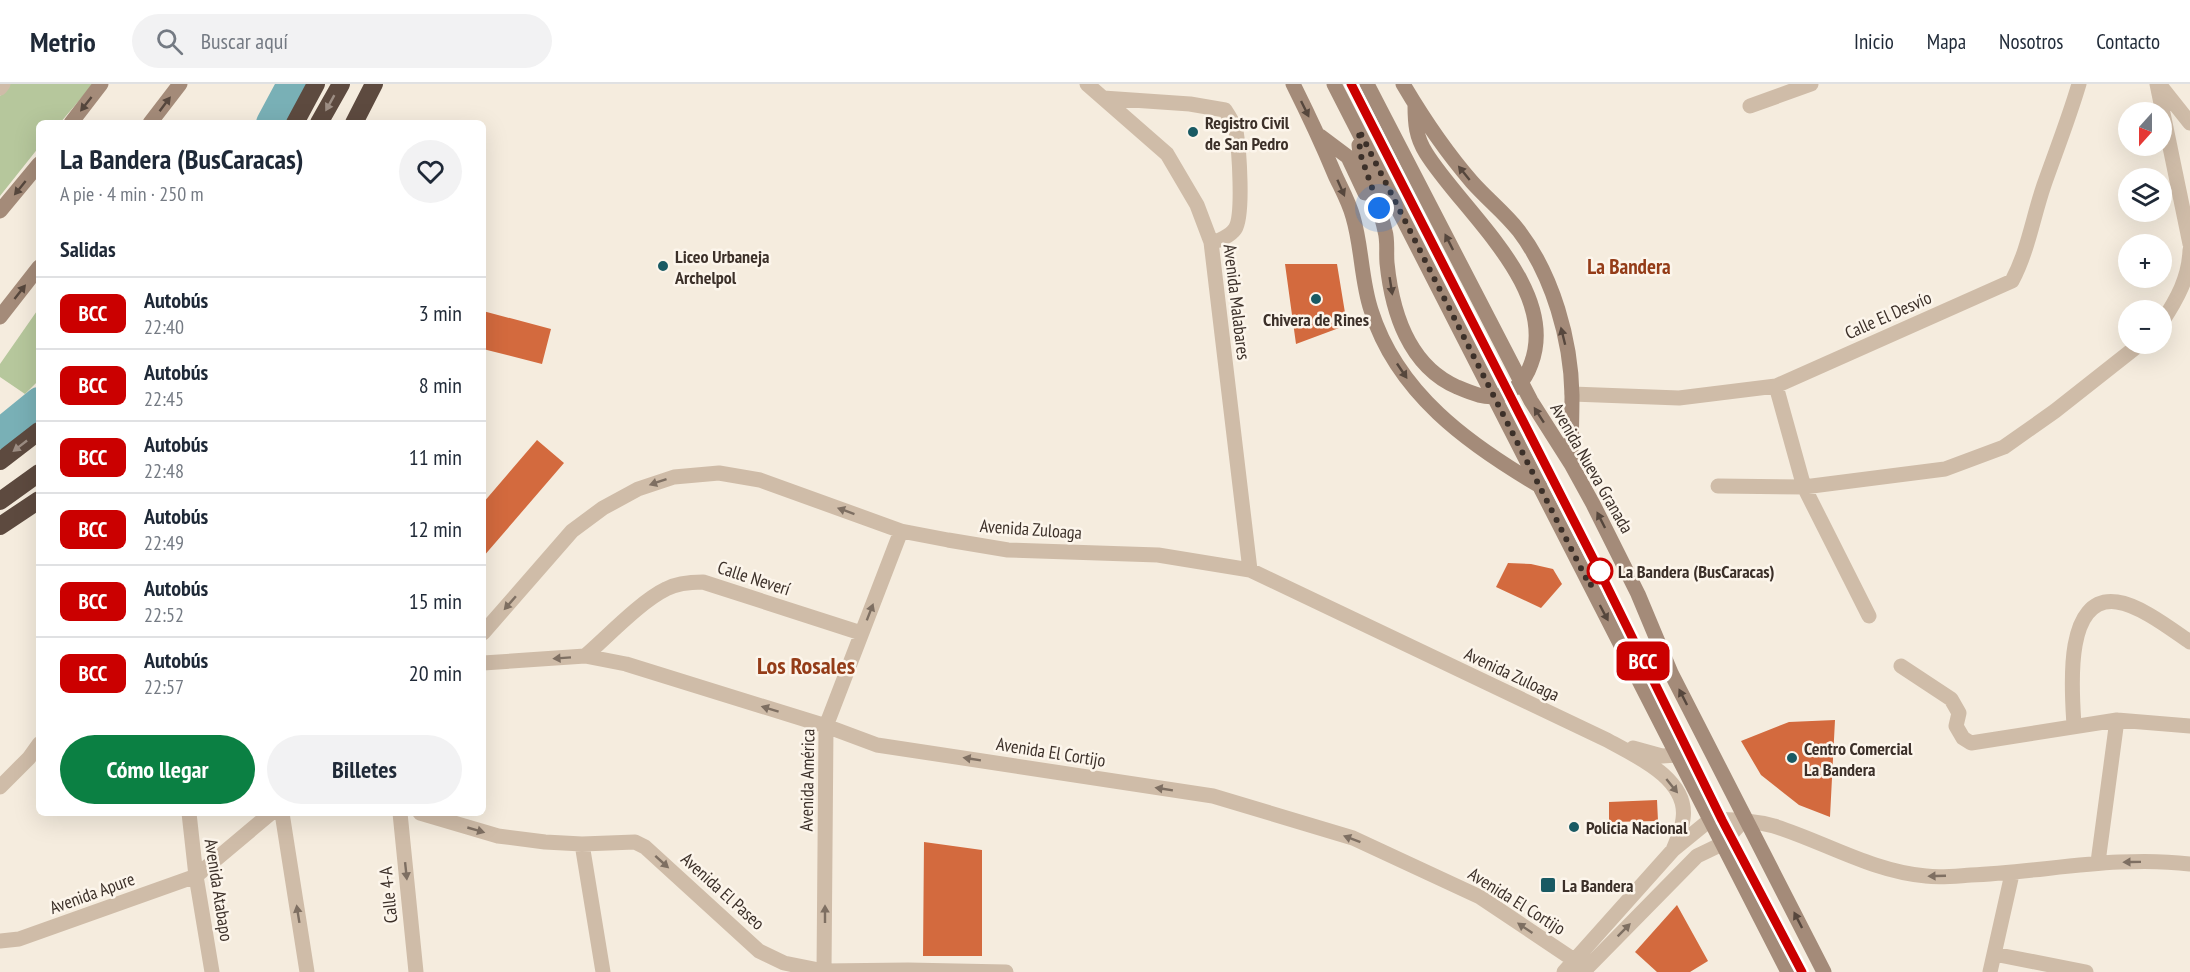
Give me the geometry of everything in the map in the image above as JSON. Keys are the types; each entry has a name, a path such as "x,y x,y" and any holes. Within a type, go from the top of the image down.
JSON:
{"highway":[{"path":"297,120 316,84"},
{"path":"321,120 341,84"},
{"path":"356,120 374,84"},
{"path":"0,461 36,433"},
{"path":"0,501 36,475"},
{"path":"0,526 36,502"}],"main road":[{"path":"73,120 101,84"},
{"path":"152,120 180,84"},
{"path":"1293,84 1353,215 1371,311 1382,338 1401,371 1421,398 1450,426 1502,463 1540,486"},
{"path":"1334,84 1788,972"},
{"name":"Avenida Nueva Granada","path":"1367,84 1531,401 1571,464 1638,594 1671,673 1824,972"},
{"path":"1403,84 1415,105 1472,182 1520,232 1539,263 1555,303 1566,348 1572,394 1571,464"},
{"path":"1359,130 1360,153 1386,234 1393,295 1405,335 1418,357 1438,378 1479,395 1494,397 1504,395 1522,383 1528,373 1536,348 1535,323 1526,290 1501,247 1448,184 1426,152 1415,130 1415,105"},
{"path":"1390,127 1418,166 1448,184"},
{"path":"1317,134 1348,157 1386,234"},
{"path":"0,211 36,168"},
{"path":"0,317 36,271"}],"street":[{"path":"0,88 3,84"},
{"name":"Avenida Malabares","path":"1087,84 1167,154 1197,205 1211,242 1250,570"},
{"path":"1750,106 1811,84"},
{"name":"Calle El Desvío","path":"1572,394 1679,398 1776,386 2012,281 2020,267 2044,185 2061,144 2079,84"},
{"path":"2158,84 2190,123"},
{"path":"2158,84 2190,244"},
{"path":"1103,98 1190,104 1225,110 1236,129 1240,220 1234,231 1211,242"},
{"path":"2172,305 2186,278 2190,250"},
{"path":"1718,486 1804,487 1945,469 2004,447 2055,411 2127,354"},
{"path":"1776,386 1804,487 1869,615"},
{"name":"Avenida Zuloaga","path":"486,630 573,531 603,508 638,489 674,477 719,473 760,480 901,531 1008,550 1158,555 1250,570 1607,740 1654,766 1678,794 1684,818 1673,850"},
{"name":"Avenida América","path":"824,971 826,726 901,531"},
{"name":"Calle Neverí","path":"585,656 650,600 666,589 684,582 703,582 861,633"},
{"path":"2074,726 2074,645 2081,622 2090,608 2102,602 2118,602 2157,618 2190,642"},
{"name":"Avenida El Cortijo","path":"486,663 585,656 626,664 826,726 877,745 1213,796 1353,838 1480,897 1577,969"},
{"path":"1901,666 1951,699 1959,713 1956,726 1963,738 1971,743 2117,720 2190,726"},
{"path":"2098,862 2117,720"},
{"name":"Avenida Zuloaga","path":"1607,740 1662,756 1677,755"},
{"path":"0,787 36,748"},
{"name":"Avenida Atabapo","path":"189,816 196,876 212,972"},
{"path":"196,876 267,816"},
{"path":"282,816 307,972"},
{"name":"Calle 4-A","path":"400,816 416,972"},
{"name":"Avenida El Paseo","path":"430,816 498,836 545,842 582,844 635,842 645,847 759,951 784,963 824,971 1006,972"},
{"path":"1577,969 1673,850 1711,819 1745,819 1775,827 1858,860 1927,877 2013,874 2098,862 2190,864"},
{"path":"1577,969 1697,856 1722,844 1745,819"},
{"path":"582,844 603,972"},
{"path":"1990,972 2013,874"},
{"name":"Avenida Apure","path":"0,941 19,939 196,876"},
{"path":"1994,954 2086,972"}],"green space":[{"path":"8,84 93,84 63,120 36,120 36,151 0,196 0,96"},
{"path":"36,312 36,383 25,394 0,377 0,364"}],"building":[{"name":"Chivera de Rines","path":"1285,264 1337,264 1347,325 1296,344"},
{"path":"486,312 551,329 542,364 486,350"},
{"path":"537,440 564,463 486,554 486,500"},
{"path":"1508,563 1531,564 1553,569 1562,584 1541,608 1496,587"},
{"name":"Centro Comercial La Bandera","path":"1835,720 1830,817 1799,805 1761,775 1741,741 1789,722"},
{"path":"1657,800 1658,821 1609,822 1609,802"},
{"path":"924,842 982,850 982,956 923,956"},
{"path":"1677,905 1708,961 1690,972 1657,972 1635,952"}],"waterway":[{"path":"273,120 292,84"},
{"path":"0,434 36,404"}],"bus line":[{"name":"BCC","path":"1351,84 1599,570 1722,820 1802,972"}],"place":[{"name":"Registro Civil de San Pedro","path":"1193,132"},
{"name":"Liceo Urbaneja Archelpol","path":"663,266"},
{"name":"Chivera de Rines","path":"1316,299"},
{"name":"La Bandera (BusCaracas)","path":"1600,571"},
{"name":"Centro Comercial La Bandera","path":"1792,758"},
{"name":"Policia Nacional","path":"1574,827"},
{"name":"La Bandera","path":"1548,885"}],"district":[{"name":"La Bandera","path":"1629,266"},
{"name":"Los Rosales","path":"806,665"}],"route":[{"path":"1379,208 1360,153 1359,130 1590,586 1600,571"}]}
